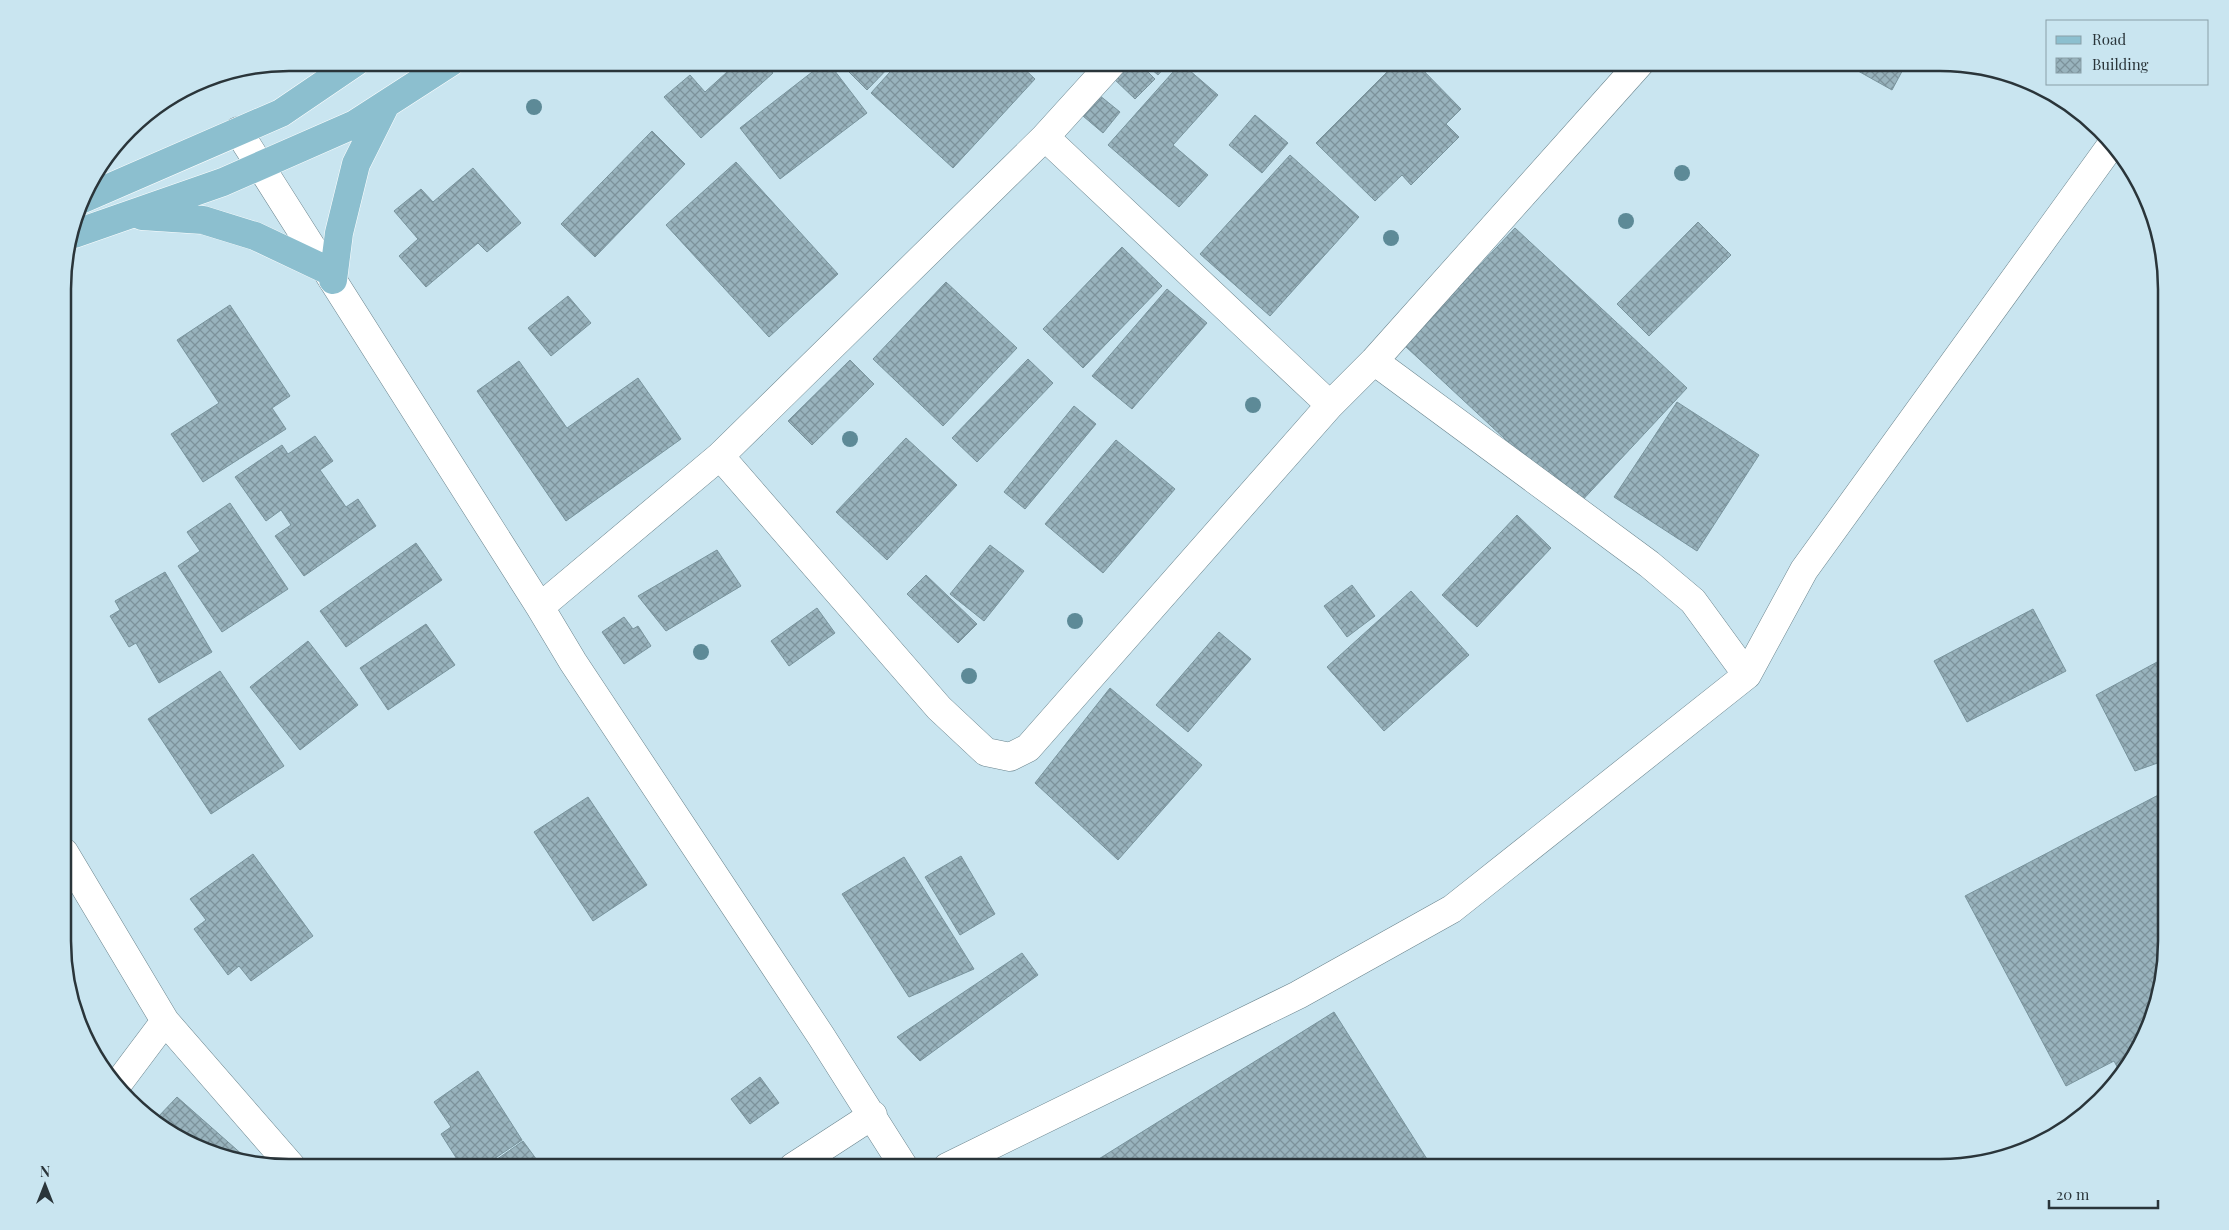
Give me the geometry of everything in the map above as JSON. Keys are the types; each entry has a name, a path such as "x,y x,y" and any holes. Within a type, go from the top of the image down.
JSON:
{"main road":[{"path":"93,194 281,113 343,71"},
{"path":"79,232 223,182 355,124 437,71"},
{"path":"128,216 203,220 255,236 330,275 356,164 385,104"}],"street":[{"path":"540,607 720,456 1045,137 1106,71"},
{"path":"720,456 939,708 986,752 1010,758 1028,748 1330,405 1374,361 1633,71"},
{"path":"238,131 573,662 873,1115 899,1159"},
{"path":"1045,137 1330,405"},
{"path":"963,1159 1298,995 1452,909 1747,675 1804,570 2108,150"},
{"path":"1374,361 1649,564 1693,601 1747,675"},
{"path":"71,864 165,1021 284,1159"},
{"path":"121,1080 165,1021"},
{"path":"805,1159 873,1115"}],"building":[{"path":"728,71 771,71 773,73 701,138 664,97 690,75 705,92"},
{"path":"813,71 835,71 867,113 780,179 740,128"},
{"path":"848,71 885,71 867,90"},
{"path":"891,71 1027,71 1035,79 953,168 871,93"},
{"path":"1118,71 1147,71 1155,79 1135,99 1112,77"},
{"path":"1153,71 1161,71 1158,75"},
{"path":"1174,71 1190,71 1218,95 1173,145 1208,175 1179,207 1108,145"},
{"path":"1388,71 1424,71 1461,109 1446,124 1459,137 1411,185 1402,175 1375,201 1316,143"},
{"path":"1858,71 1902,71 1892,90"},
{"path":"1099,95 1120,112 1103,133 1083,116"},
{"path":"1255,115 1288,143 1262,173 1229,145"},
{"path":"652,131 685,164 595,257 561,224"},
{"path":"1290,155 1359,217 1270,316 1200,254"},
{"path":"736,162 838,274 769,337 666,225"},
{"path":"473,168 521,223 487,252 478,243 426,287 399,256 418,239 394,211 421,189 433,202"},
{"path":"1698,222 1731,255 1649,336 1617,304"},
{"path":"1515,228 1687,388 1577,506 1404,345"},
{"path":"1122,247 1162,286 1083,368 1043,329"},
{"path":"946,282 1017,348 943,426 873,359"},
{"path":"1167,289 1207,323 1132,409 1092,376"},
{"path":"568,296 591,323 551,356 528,328"},
{"path":"230,305 290,396 272,408 286,429 203,482 171,434 219,403 177,340"},
{"path":"1028,359 1053,383 977,462 952,438"},
{"path":"850,360 874,384 812,445 788,421"},
{"path":"519,361 567,428 638,378 681,439 566,521 477,391"},
{"path":"1677,402 1759,455 1697,551 1614,497"},
{"path":"1074,406 1096,424 1025,509 1004,492"},
{"path":"315,436 333,461 320,470 346,507 358,499 376,526 304,576 275,536 291,525 281,510 266,521 235,477 282,445 288,454"},
{"path":"906,438 957,485 887,560 836,512"},
{"path":"1116,440 1175,489 1103,573 1045,524"},
{"path":"230,503 288,589 222,632 178,566 200,551 187,532"},
{"path":"1517,515 1551,548 1477,627 1442,595"},
{"path":"416,543 442,580 346,647 320,611"},
{"path":"990,545 1024,571 984,621 950,594"},
{"path":"717,550 741,586 666,631 638,596"},
{"path":"165,572 212,652 159,683 136,643 129,647 110,616 120,610 115,601"},
{"path":"926,575 977,624 958,643 907,594"},
{"path":"1352,585 1375,616 1347,637 1324,606"},
{"path":"1411,591 1469,655 1384,731 1327,667"},
{"path":"817,608 835,633 789,666 771,641"},
{"path":"2033,609 2066,671 1967,722 1934,661"},
{"path":"624,617 633,629 638,626 651,646 624,664 602,632"},
{"path":"426,624 455,665 388,710 360,668"},
{"path":"1219,632 1251,659 1188,732 1156,705"},
{"path":"308,641 358,705 300,750 250,687"},
{"path":"2158,662 2158,763 2135,771 2096,695"},
{"path":"220,671 284,766 211,814 148,719"},
{"path":"1110,688 1202,765 1118,860 1035,783"},
{"path":"2158,795 2158,941 2154,984 2141,1024 2129,1050 2117,1067 2114,1061 2066,1086 1965,896"},
{"path":"588,797 647,885 593,921 534,832"},
{"path":"253,854 313,936 251,981 239,966 228,975 194,929 206,920 190,899"},
{"path":"961,856 995,914 960,935 925,877"},
{"path":"904,857 974,969 909,997 842,894"},
{"path":"1022,953 1038,975 920,1061 897,1037"},
{"path":"1334,1012 1427,1159 1099,1159"},
{"path":"478,1071 522,1140 494,1159 457,1159 441,1134 451,1127 434,1102"},
{"path":"760,1077 779,1103 750,1124 731,1099"},
{"path":"177,1097 241,1154 206,1142 180,1130 159,1116"},
{"path":"523,1141 536,1159 497,1159"}]}
